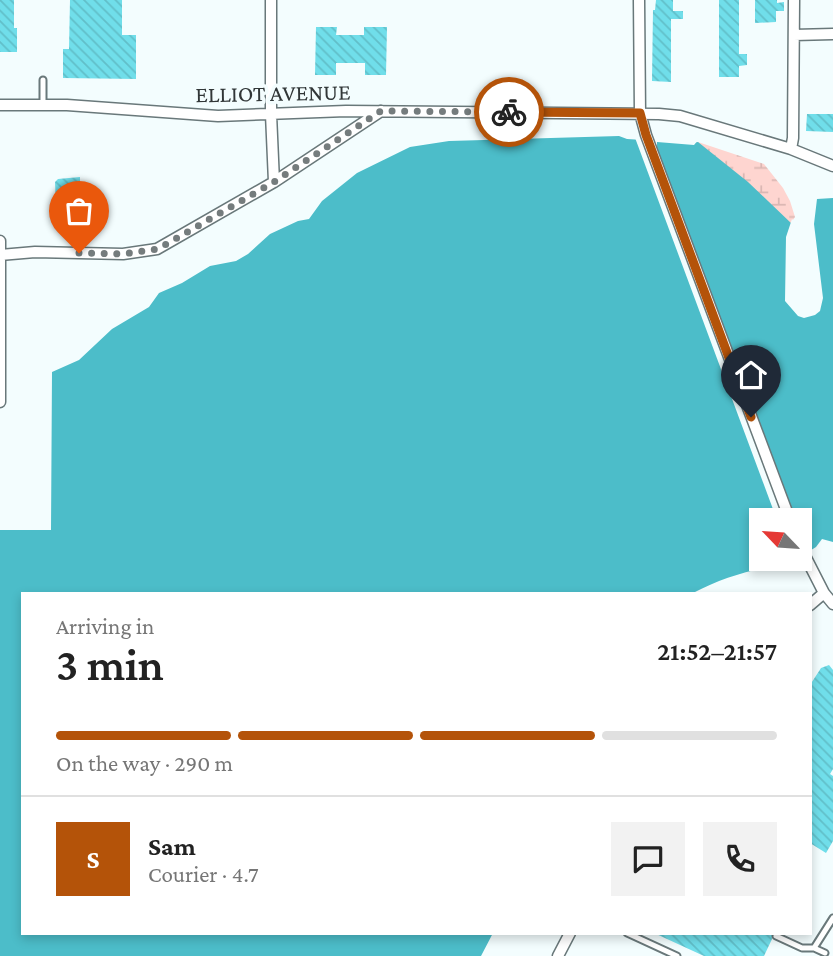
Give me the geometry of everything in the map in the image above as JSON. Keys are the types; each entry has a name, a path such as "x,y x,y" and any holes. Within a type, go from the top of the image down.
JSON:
{"street":[{"path":"271,0 274,182"},
{"path":"639,0 640,113 646,135 786,508"},
{"path":"791,149 799,83 794,35 794,0"},
{"path":"794,35 833,34"},
{"name":"ELLIOT AVENUE","path":"0,105 43,104 218,116 381,111 640,113 680,116 791,149 833,166"},
{"path":"0,255 35,252 123,254 158,249 274,182 381,111"},
{"path":"0,241 0,402"},
{"path":"812,571 833,604"},
{"path":"812,602 824,593"},
{"path":"558,956 569,935"}],"lane":[{"path":"43,80 43,104"},
{"path":"814,948 833,918"},
{"path":"632,935 677,956"},
{"path":"776,936 802,948 814,948 825,953"},
{"path":"799,956 802,948"}],"green space":[{"path":"698,142 764,164 790,201 795,217 788,227 680,145"}],"water":[{"path":"619,136 627,139 698,142 748,182 792,224 797,303 813,303 813,197 833,196 833,542 822,539 812,550 812,508 749,508 749,571 752,571 716,582 695,592 21,592 21,935 492,935 481,956 0,956 0,530 51,530 52,372 79,360 112,329 149,307 159,293 210,266 236,261 270,234 309,219 322,201 357,173 410,147 449,141"}],"pier":[{"path":"634,135 700,138 694,145 657,142 657,148 792,508 773,508"},
{"path":"817,193 833,194 833,198 817,199 814,224 823,298 820,311 804,318 798,316 785,301 786,237 792,219 796,223 794,230 800,302 806,303 812,298 813,280 805,211 810,196"}],"building":[{"path":"0,0 14,0 17,52 0,52"},
{"path":"70,0 122,0 122,35 136,35 136,79 63,78 63,49 69,49"},
{"path":"656,0 673,0 673,11 683,11 683,19 671,19 671,82 652,81 653,10"},
{"path":"719,0 739,0 739,54 747,54 747,65 739,66 739,77 719,77"},
{"path":"755,0 784,2 784,11 776,11 776,22 755,23"},
{"path":"316,27 337,27 336,35 364,35 364,27 387,27 386,75 365,75 365,63 336,63 336,75 315,75"},
{"path":"807,114 833,114 833,132 806,131"},
{"path":"80,177 80,186 94,186 94,220 78,219 78,228 57,228 55,182 58,179"},
{"path":"829,665 833,670 833,769 830,774 833,776 833,841 826,853 812,844 812,682 821,668"},
{"path":"658,935 772,935 764,956 704,956"}],"way so far":[{"path":"79,253 123,254 158,249 274,182 381,111 509,112"}],"route":[{"path":"509,112 640,113 751,417"}]}
